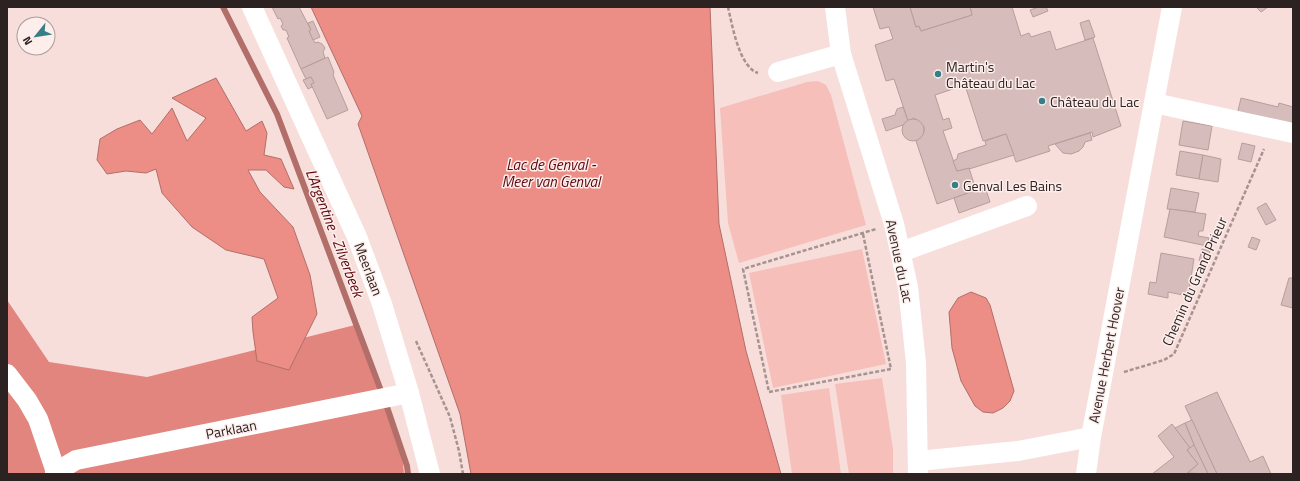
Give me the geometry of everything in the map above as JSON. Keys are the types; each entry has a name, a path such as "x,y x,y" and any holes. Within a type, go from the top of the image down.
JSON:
{"street":[{"name":"Meerlaan","path":"252,7 357,237 382,304 403,394 430,474"},
{"name":"Avenue du Lac","path":"835,7 842,54 894,224 908,287 916,362 918,467"},
{"name":"Avenue Herbert Hoover","path":"918,467 1018,451 1091,437 1172,7"},
{"path":"778,72 842,54"},
{"path":"1154,103 1293,133"},
{"path":"900,252 1027,206"},
{"name":"Parklaan","path":"7,374 27,400 38,420 55,473 76,460 403,394"},
{"path":"1086,474 1091,437"}],"path":[{"path":"728,7 738,49 750,67 756,72 778,72"},
{"name":"Chemin du Grand Prieur","path":"1102,378 1164,360 1174,354 1264,149"},
{"path":"862,234 891,369 769,392 743,269 894,224"}],"shaded area":[{"path":"818,81 826,85 831,95 866,225 739,263 728,223 720,108 807,82"},
{"path":"862,249 886,364 773,388 749,273"},
{"path":"7,300 49,362 147,377 355,325 401,445 404,474 7,474"},
{"path":"882,378 893,449 893,474 849,474 835,384"},
{"path":"829,388 841,474 792,474 781,395"}],"water":[{"name":"Lac de Genval - Meer van Genval","path":"311,7 710,7 719,224 746,351 781,474 471,474 460,414 358,124 362,116"},
{"path":"216,78 246,131 262,121 267,133 264,155 281,159 294,189 284,187 266,170 248,170 260,192 293,227 310,275 317,314 289,370 257,361 252,317 278,298 264,259 226,250 192,227 162,193 156,169 146,173 126,171 107,174 97,160 100,139 117,129 140,120 152,134 172,108 187,141 206,118 172,98"},
{"path":"971,292 986,298 990,305 1014,391 1010,401 1003,408 993,413 983,412 975,406 961,381 952,348 949,312 958,298"}],"building":[{"path":"272,7 299,7 311,30 309,31 315,43 318,42 322,44 325,48 323,52 325,58 301,69 287,38 289,37 286,30 283,30 281,26 283,24 280,18 278,19"},
{"name":"Château du Lac","path":"873,7 910,7 916,27 919,26 921,31 972,15 970,7 1012,7 1021,36 1029,33 1031,37 1050,31 1056,50 1093,38 1121,126 1093,137 1092,132 1048,146 1050,151 1016,162 1006,134 983,141 965,85 935,95 943,120 949,118 952,128 943,131 957,171 969,168 976,190 937,204 916,141 924,132 924,127 914,118 908,121 894,79 886,81 875,45 893,39 889,27 880,29"},
{"path":"910,7 970,7 972,15 921,31 919,26 916,27"},
{"path":"1039,7 1046,7 1048,11 1033,17 1030,10"},
{"path":"1256,7 1268,7 1261,12"},
{"path":"1089,20 1095,37 1085,40 1080,23"},
{"path":"313,21 320,37 313,40 309,31 311,30 308,23"},
{"path":"328,57 334,72 333,75 348,110 327,119 311,84 314,83 311,77 306,79 301,69"},
{"path":"311,77 314,83 311,84 312,87 308,89 303,80"},
{"path":"1241,98 1278,107 1279,103 1293,107 1293,126 1237,115"},
{"path":"903,107 908,121 903,125 886,131 882,119 895,115 897,109"},
{"path":"913,119 921,122 924,130 921,138 913,141 905,138 902,130 905,122"},
{"path":"1183,121 1212,126 1208,150 1179,145"},
{"path":"1090,133 1092,140 1085,142 1079,151 1071,154 1063,153 1055,144"},
{"path":"1006,134 1014,155 969,169 957,171 953,161 957,159 958,154 986,145 985,141"},
{"path":"1242,143 1255,146 1251,162 1238,159"},
{"path":"1180,151 1203,155 1199,179 1176,175"},
{"path":"1203,155 1221,159 1218,182 1199,179"},
{"path":"985,187 990,202 959,213 954,198"},
{"path":"1171,188 1199,193 1195,212 1167,209"},
{"path":"1266,203 1276,220 1266,225 1257,208"},
{"path":"1170,209 1206,214 1203,231 1199,231 1198,236 1209,238 1207,246 1164,237"},
{"path":"1252,237 1260,240 1256,250 1248,247"},
{"path":"1202,249 1210,251 1207,263 1199,261"},
{"path":"1161,253 1194,259 1188,296 1168,292 1168,298 1148,294 1150,282 1156,283"},
{"path":"1289,278 1293,278 1293,308 1281,305"},
{"path":"1217,392 1250,462 1263,456 1271,474 1217,474 1185,406"},
{"path":"1192,420 1217,474 1208,474 1194,445 1185,423"},
{"path":"1185,423 1194,445 1190,448 1175,428"},
{"path":"1172,424 1190,448 1187,450 1198,464 1186,474 1152,474 1174,457 1158,436"},
{"path":"1194,445 1208,474 1188,473 1198,464 1187,450"}],"waterway":[{"name":"L'Argentine - Zilverbeek","path":"223,7 277,114 386,404 407,466 408,474"}],"place":[{"name":"Martin's Château du Lac","path":"938,74"},
{"name":"Château du Lac","path":"1042,101"},
{"name":"Genval Les Bains","path":"955,185"}]}
